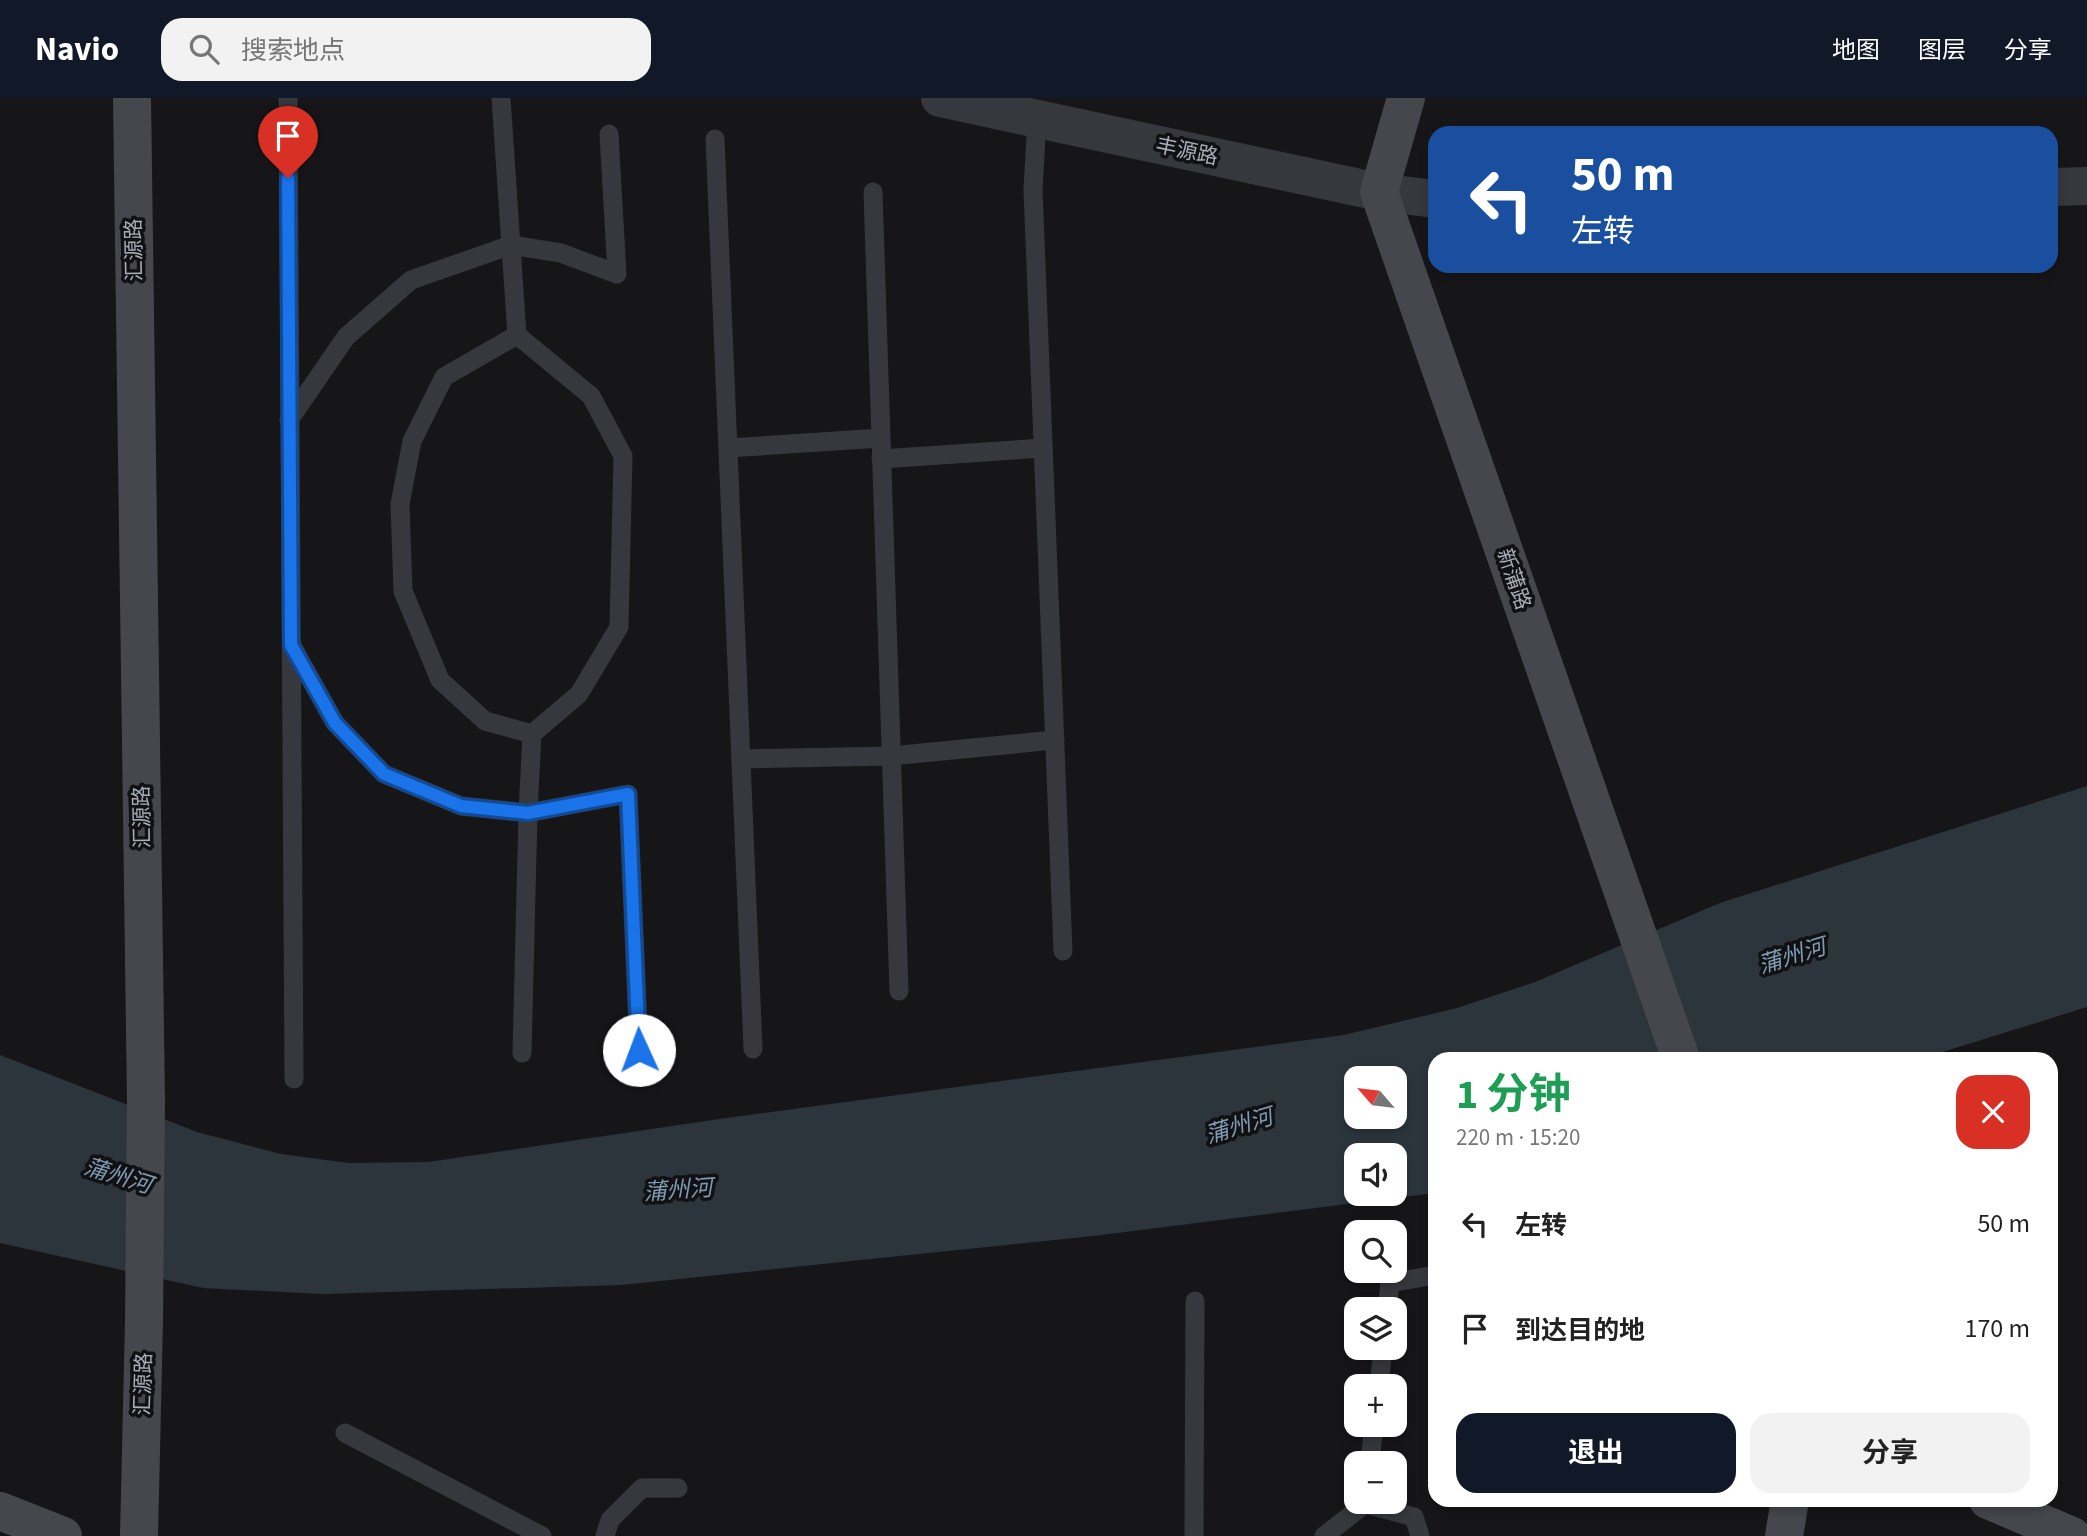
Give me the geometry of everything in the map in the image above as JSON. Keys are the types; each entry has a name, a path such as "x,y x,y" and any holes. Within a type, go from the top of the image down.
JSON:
{"street":[{"name":"汇源路","path":"132,98 146,1102 139,1536"},
{"name":"丰源路","path":"940,98 1379,192 1428,198"},
{"path":"1379,192 1406,98"},
{"path":"2058,187 2087,186"},
{"name":"新蒲路","path":"1379,192 1680,1052"},
{"path":"1784,1536 1789,1507"},
{"path":"2004,1507 2072,1536"},
{"path":"0,1511 62,1536"}],"lane":[{"path":"288,98 294,1079"},
{"path":"501,98 517,335 591,396 623,456 619,627 579,694 533,734 528,813 523,1054"},
{"path":"1037,119 1033,189 1063,951"},
{"path":"289,420 346,337 411,280 511,245 561,253 617,274 609,134"},
{"path":"715,139 753,1049"},
{"path":"873,192 899,991"},
{"path":"517,335 444,377 412,441 400,504 402,579 403,591 440,680 485,722 533,734"},
{"path":"728,448 881,438"},
{"path":"881,459 1043,448"},
{"path":"291,645 335,723 384,774 461,806 528,813 628,794 639,1050"},
{"path":"741,759 891,756 1055,740"},
{"path":"1388,1297 1390,1283 1428,1276"},
{"path":"1194,1536 1195,1301"},
{"path":"345,1433 542,1536"},
{"path":"605,1536 610,1520 642,1488 678,1488"},
{"path":"1324,1536 1351,1514"},
{"path":"1404,1514 1414,1517 1420,1536"}],"water":[{"name":"蒲州河","path":"2087,786 2087,1007 1942,1052 1428,1052 1428,1194 1407,1197 1407,1143 1344,1143 1344,1204 1093,1236 621,1285 324,1294 203,1288 0,1243 0,1055 197,1132 281,1154 349,1163 428,1162 726,1118 1344,1035 1457,1008 1535,982 1720,903"}],"route":[{"path":"288,178 291,645 335,723 384,774 461,806 528,813 628,794 639,1050"}]}
